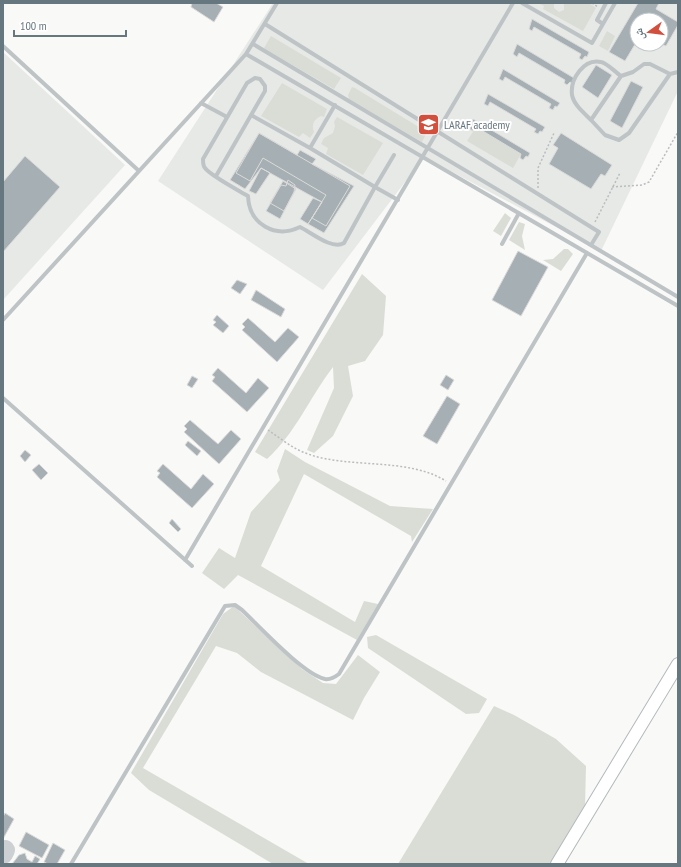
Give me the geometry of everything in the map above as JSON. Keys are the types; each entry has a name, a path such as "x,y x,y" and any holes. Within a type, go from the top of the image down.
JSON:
{"street":[{"path":"557,864 678,664"}],"lane":[{"path":"3,320 246,54 277,3"},
{"path":"184,560 424,157 513,3"},
{"path":"522,3 592,43 613,3"},
{"path":"603,24 597,20 606,3"},
{"path":"265,24 599,232 591,245"},
{"path":"253,44 678,297"},
{"path":"3,46 138,171"},
{"path":"246,54 678,306"},
{"path":"621,76 602,62 590,61 582,67 573,87 572,96 580,109 605,135 619,140 629,132 670,74"},
{"path":"591,120 621,76 634,72 644,64 650,64 670,74 678,72"},
{"path":"216,176 264,91 265,86 260,79 255,78 247,83 203,159 205,168 216,176 248,196 254,217 263,226 270,230 284,232 300,227 337,245 344,243 394,155"},
{"path":"201,103 227,117"},
{"path":"310,148 335,105"},
{"path":"251,115 398,200"},
{"path":"502,244 519,213"},
{"path":"71,864 222,608 225,606 235,605 301,665 318,676 326,679 333,678 344,668 587,253"},
{"path":"3,398 192,566"}],"path":[{"path":"612,187 642,185 649,182 678,132"},
{"path":"539,194 538,168 554,133"},
{"path":"592,228 620,173"},
{"path":"263,427 307,454 326,458 406,468 442,479 452,484"}],"shaded area":[{"name":"LARAF academy","path":"273,3 678,3 678,91 601,251 424,157 323,290 158,181"},
{"path":"538,3 554,3 554,8 559,12 564,10 564,3 589,3 596,8 583,31 543,9 544,6"},
{"path":"607,31 615,36 608,51 599,46"},
{"path":"271,36 341,78 334,89 265,49 264,48"},
{"path":"3,52 125,165 3,300"},
{"path":"282,83 327,109 324,117 319,117 314,122 314,132 310,138 303,133 299,137 261,116"},
{"path":"352,87 427,132 422,142 349,99 348,95"},
{"path":"337,117 383,143 363,175 326,154 328,148 321,144 324,138 333,133 335,126 334,122"},
{"path":"476,127 521,154 513,168 467,141"},
{"path":"505,213 511,218 501,236 493,231"},
{"path":"519,222 525,224 522,236 525,250 509,240"},
{"path":"564,249 568,249 573,254 561,271 543,260 553,259"},
{"path":"362,274 386,296 383,335 365,361 348,366 353,396 333,436 314,453 307,450 334,388 333,367 294,427 267,459 255,452"},
{"path":"285,449 305,462 390,506 433,509 412,542 411,536 304,474 261,566 355,622 364,601 378,604 357,640 238,575 224,589 202,573 219,548 235,558 251,512 280,480 277,471"},
{"path":"234,606 302,669 323,683 336,684 358,655 380,672 353,720 261,672 237,653 216,646 143,768 309,864 273,864 149,790 131,773 223,614"},
{"path":"376,635 487,699 479,713 466,714 368,648 367,637"},
{"path":"494,706 514,715 556,739 586,766 585,806 550,864 398,864"}],"building":[{"path":"192,3 216,3 223,7 214,22 191,7"},
{"path":"638,3 659,3 656,9 661,12 633,12"},
{"path":"669,17 678,22 678,25 669,41"},
{"path":"629,18 629,52 630,52 625,61 609,52"},
{"path":"532,19 589,52 587,57 585,56 582,60 579,58 581,54 534,27 532,31 529,29"},
{"path":"517,44 574,78 572,83 570,82 567,85 564,83 565,80 519,53 517,57 513,54"},
{"path":"596,65 612,75 598,98 582,87"},
{"path":"503,69 560,103 557,107 555,106 553,110 549,108 551,104 505,77 503,81 499,79"},
{"path":"631,81 643,87 622,128 610,121"},
{"path":"488,94 545,127 542,132 540,131 538,134 534,132 536,129 490,102 488,106 484,104"},
{"path":"473,119 530,153 528,157 526,156 523,160 520,158 521,154 476,127 473,131 470,129"},
{"path":"259,133 350,186 326,226 312,218 326,195 263,158 250,181 236,173"},
{"path":"259,133 297,155 300,150 316,159 312,164 354,186 324,233 308,224 322,202 261,168 245,189 230,180"},
{"path":"561,133 612,165 605,176 601,174 591,189 549,164 558,148 553,145"},
{"path":"25,156 60,187 3,252 3,182"},
{"path":"261,168 270,173 256,194 249,191"},
{"path":"288,180 295,185 294,192 280,219 266,211 281,185 286,186"},
{"path":"283,181 296,189 284,211 270,203"},
{"path":"313,198 322,202 308,224 300,219"},
{"path":"518,251 548,267 521,316 492,300"},
{"path":"237,280 247,284 240,294 231,288"},
{"path":"256,290 285,309 281,317 251,300"},
{"path":"217,315 229,326 223,333 213,325 216,322 213,320"},
{"path":"248,318 275,342 288,328 299,337 277,362 242,330 245,327 242,324"},
{"path":"218,368 246,393 258,378 269,388 247,412 212,381 215,377 212,375"},
{"path":"446,375 454,380 448,390 440,385"},
{"path":"192,376 198,379 192,388 187,385"},
{"path":"447,396 460,404 437,444 423,436"},
{"path":"190,420 218,444 231,430 241,439 219,464 184,432 187,429 184,426"},
{"path":"188,441 201,451 197,456 185,445"},
{"path":"25,450 31,455 25,462 20,456"},
{"path":"39,464 48,473 41,480 32,470"},
{"path":"163,464 191,489 203,474 214,484 192,508 157,477 160,473 157,471"},
{"path":"172,519 181,529 178,532 169,523"},
{"path":"5,813 14,819 3,839 3,817"},
{"path":"26,832 49,845 42,858 19,846"},
{"path":"53,843 65,850 57,864 48,864 44,862"},
{"path":"25,853 27,859 32,862 35,856 40,859 37,864 12,864 19,855"}],"taxiway":[{"path":"3,854 5,850"}],"place":[{"name":"LARAF academy","path":"428,124"}]}
